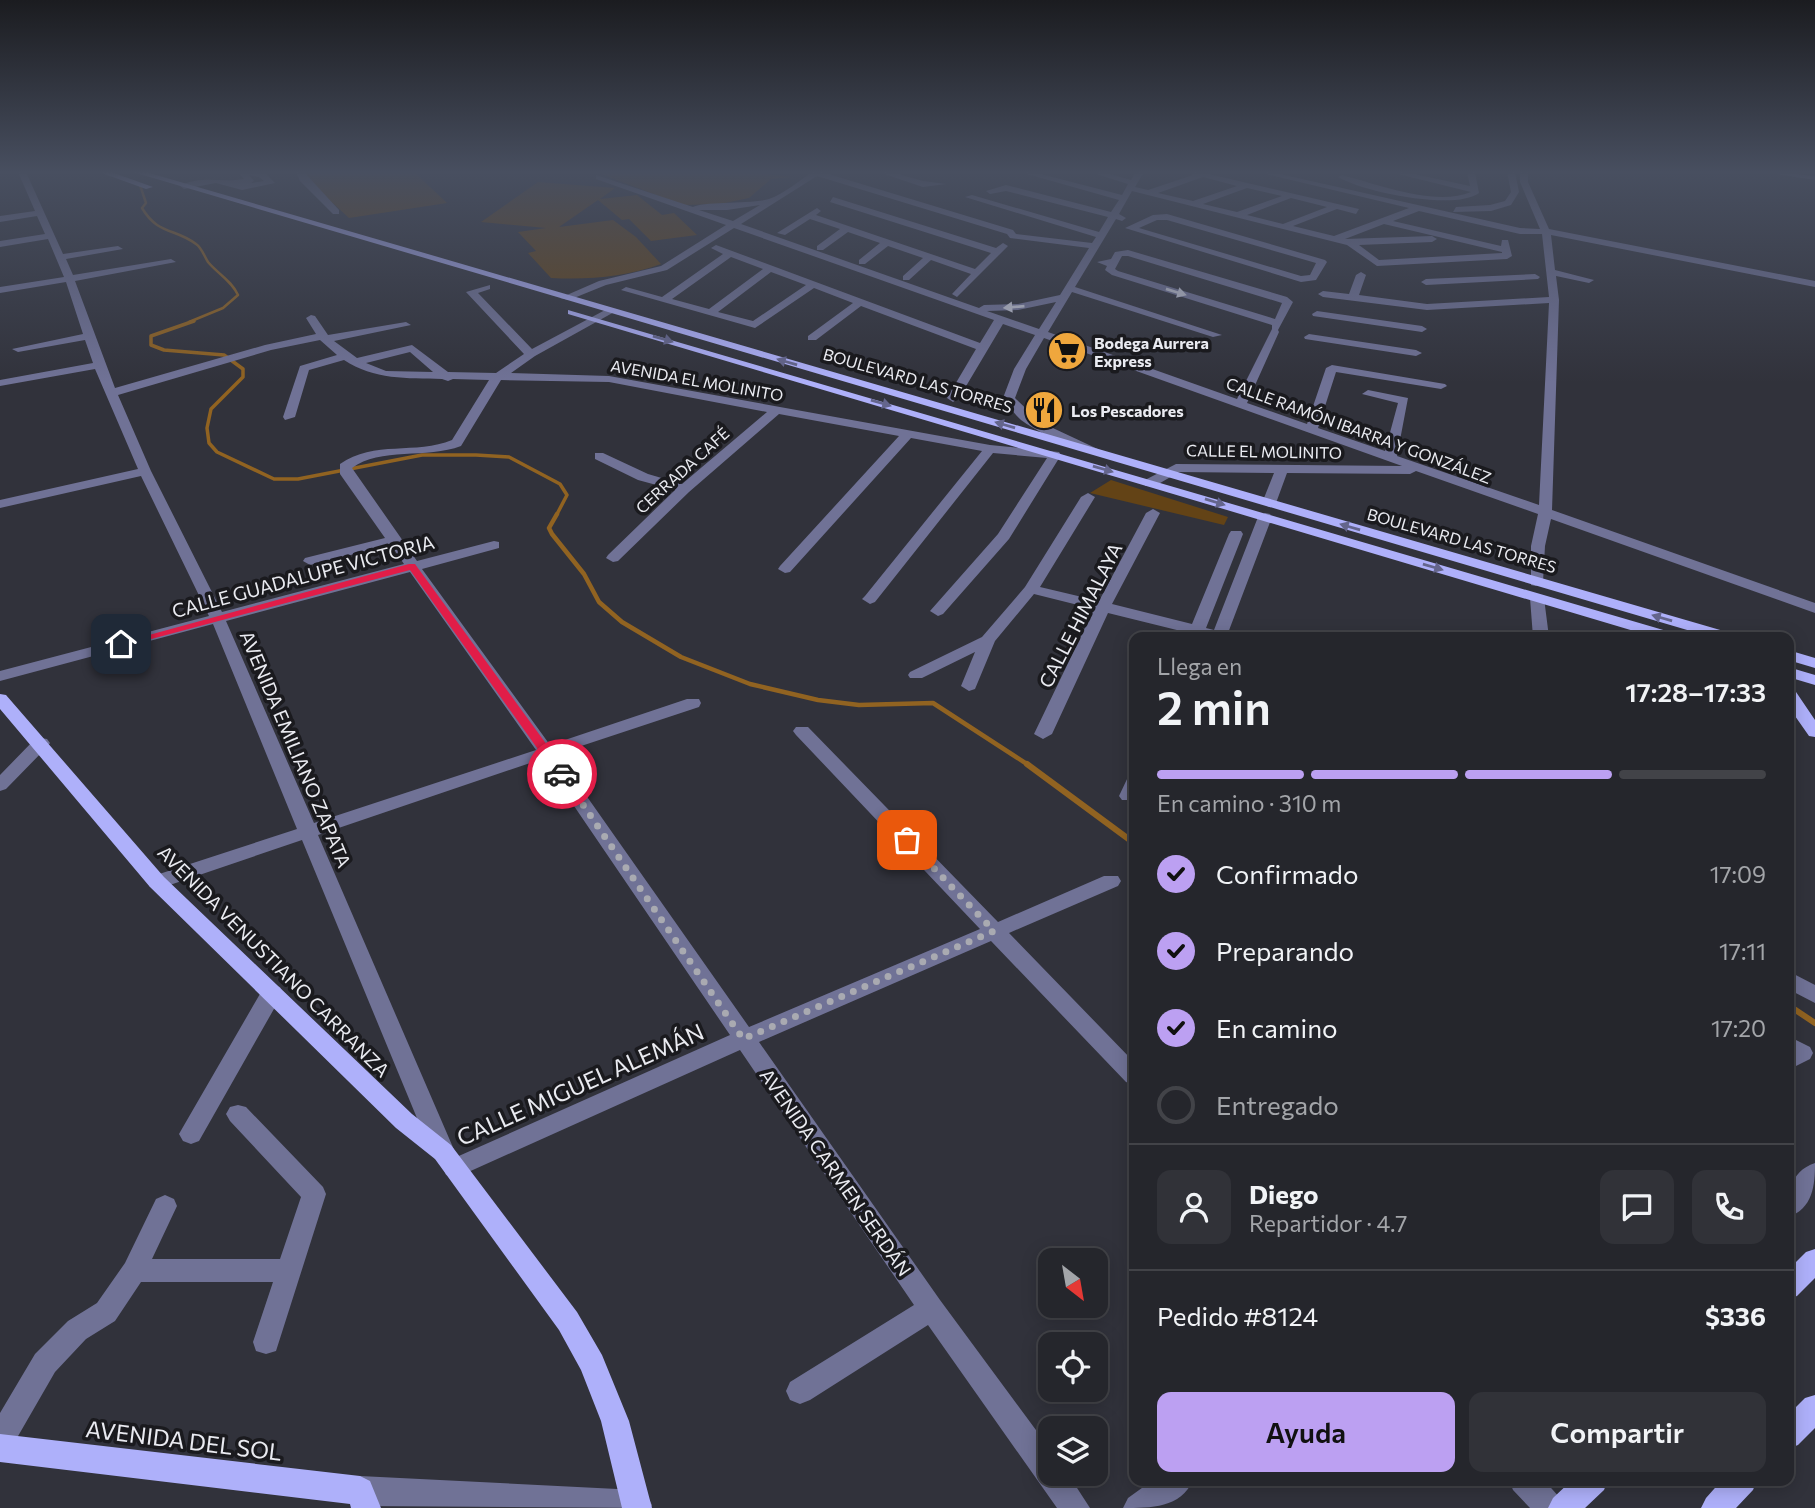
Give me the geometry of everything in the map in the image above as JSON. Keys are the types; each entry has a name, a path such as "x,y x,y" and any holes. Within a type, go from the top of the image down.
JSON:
{"main road":[{"path":"338,242 434,271"},
{"name":"BOULEVARD LAS TORRES","path":"376,242 1099,452 1165,472 1267,510"},
{"path":"473,283 499,290"},
{"name":"BOULEVARD LAS TORRES","path":"560,309 1150,483 1267,510 1536,590 1708,632"},
{"name":"BOULEVARD LAS TORRES","path":"1536,590 1655,632"},
{"path":"1645,629 1653,632"},
{"path":"1794,648 1815,650"},
{"path":"1794,657 1815,663"},
{"path":"1794,674 1815,680"},
{"name":"AVENIDA VENUSTIANO CARRANZA","path":"0,699 41,743 157,882 404,1121 449,1160 568,1321 592,1364 615,1421 637,1507"},
{"path":"1794,702 1815,732"},
{"path":"1794,1282 1815,1260"},
{"path":"1794,1429 1815,1408"},
{"name":"AVENIDA DEL SOL","path":"0,1448 363,1500"},
{"path":"1563,1508 1587,1486"},
{"path":"1716,1508 1737,1486"}],"street":[{"name":"AVENIDA EMILIANO ZAPATA","path":"53,242 70,279 99,365 145,471 218,619 449,1160"},
{"path":"565,298 603,283 664,268 708,242"},
{"name":"CALLE RAMÓN IBARRA Y GONZÁLEZ","path":"782,242 1815,608"},
{"path":"820,248 828,242"},
{"path":"862,262 887,242"},
{"path":"888,242 977,273"},
{"path":"967,242 998,252"},
{"path":"957,294 1007,242"},
{"path":"1051,242 1093,247"},
{"path":"1096,242 1011,386 1009,398 1016,410 1028,420 1099,452"},
{"path":"1175,242 1301,279 1313,278 1322,262 1259,242"},
{"path":"1214,254 1245,242"},
{"path":"1346,242 1361,242"},
{"path":"1350,243 1377,263 1507,249 1477,242"},
{"path":"1540,632 1536,590 1545,513 1554,300 1547,242"},
{"path":"1611,242 1815,284"},
{"path":"60,257 118,248"},
{"path":"716,248 983,348"},
{"path":"663,301 731,253"},
{"path":"1241,403 1288,302 1128,253 1118,254 1112,262 1110,270 1115,273 1276,327"},
{"path":"906,278 929,257"},
{"path":"1085,260 1112,262"},
{"path":"0,290 171,262"},
{"path":"709,314 770,268"},
{"path":"1551,272 1590,280"},
{"path":"1353,298 1361,275"},
{"path":"1309,337 1415,358 1422,329 1422,306 1427,279 1535,277"},
{"path":"626,290 755,326 814,284"},
{"path":"486,286 471,292 531,354"},
{"path":"964,307 1018,307 1065,293 1217,335"},
{"path":"1323,294 1422,306 1554,300"},
{"path":"812,338 860,302"},
{"path":"495,379 531,354 611,311"},
{"path":"1317,314 1422,329"},
{"name":"AVENIDA EL MOLINITO","path":"311,318 323,338 368,370 386,374 447,378 609,379 990,449 1055,455"},
{"path":"953,398 1000,319"},
{"path":"112,393 243,354 406,325"},
{"path":"18,349 89,336"},
{"path":"286,350 308,366 412,348 447,378"},
{"path":"0,383 99,365"},
{"path":"289,417 308,366"},
{"path":"1311,429 1332,368 1441,386"},
{"name":"AVENIDA CARMEN SERDÁN","path":"495,379 457,443 434,451 380,454 349,467 393,540 546,752 743,1039 1038,1456"},
{"path":"1368,394 1405,401 1390,458"},
{"name":"CERRADA CAFÉ","path":"613,558 684,489 776,410"},
{"path":"785,569 908,434"},
{"path":"870,599 990,449"},
{"path":"938,611 1004,536 1055,455"},
{"path":"599,456 643,477 684,489"},
{"name":"CALLE EL MOLINITO","path":"1150,483 1176,468 1424,471"},
{"path":"1223,632 1282,469"},
{"path":"0,504 145,471"},
{"path":"969,687 988,639 1031,589 1088,497"},
{"name":"CALLE HIMALAYA","path":"1043,734 1103,607 1153,513"},
{"path":"1198,632 1237,534"},
{"path":"310,561 393,540"},
{"name":"CALLE GUADALUPE VICTORIA","path":"0,676 494,545"},
{"path":"1031,589 1190,632"},
{"path":"916,675 988,639"},
{"path":"157,882 693,703"},
{"path":"802,731 1129,1071"},
{"path":"0,785 41,743"},
{"name":"CALLE MIGUEL ALEMÁN","path":"449,1160 743,1039 1111,881"},
{"path":"1794,983 1815,995"},
{"path":"191,1134 272,993"},
{"path":"238,1114 314,1195 266,1342"},
{"path":"1794,1199 1815,1173"},
{"path":"0,1440 45,1363 77,1330 106,1312 134,1271 165,1206"},
{"path":"134,1271 289,1270"},
{"path":"800,1391 931,1308"},
{"name":"AVENIDA CARMEN SERDÁN","path":"1059,1486 1075,1508"},
{"path":"1138,1508 1170,1486"},
{"path":"1529,1486 1550,1508"},
{"name":"AVENIDA DEL SOL","path":"363,1500 637,1507"}],"shaded area":[{"path":"528,242 641,242 661,264 607,277 551,278 528,253 536,251"},
{"path":"1111,480 1228,517 1224,525 1090,493"}],"waterway":[{"path":"189,322 223,308 238,295 193,242"},
{"path":"194,321 151,336 151,345 164,350 224,355 243,369 243,377 211,409 207,428 209,443 217,452 274,479 298,479 422,455 509,457 560,484 567,495 556,516"},
{"path":"557,514 549,528 584,574 599,602 622,622 681,657 750,684 818,700 859,705 933,703 1028,764"},
{"path":"1028,764 1129,839"},
{"path":"1794,1009 1815,1023"}],"way so far":[{"path":"562,774 743,1039 994,931 907,840"}],"place":[{"name":"Bodega Aurrera Express","path":"1067,351"},
{"name":"Los Pescadores","path":"1044,410"}],"route":[{"path":"121,644 412,566 562,774"}]}
